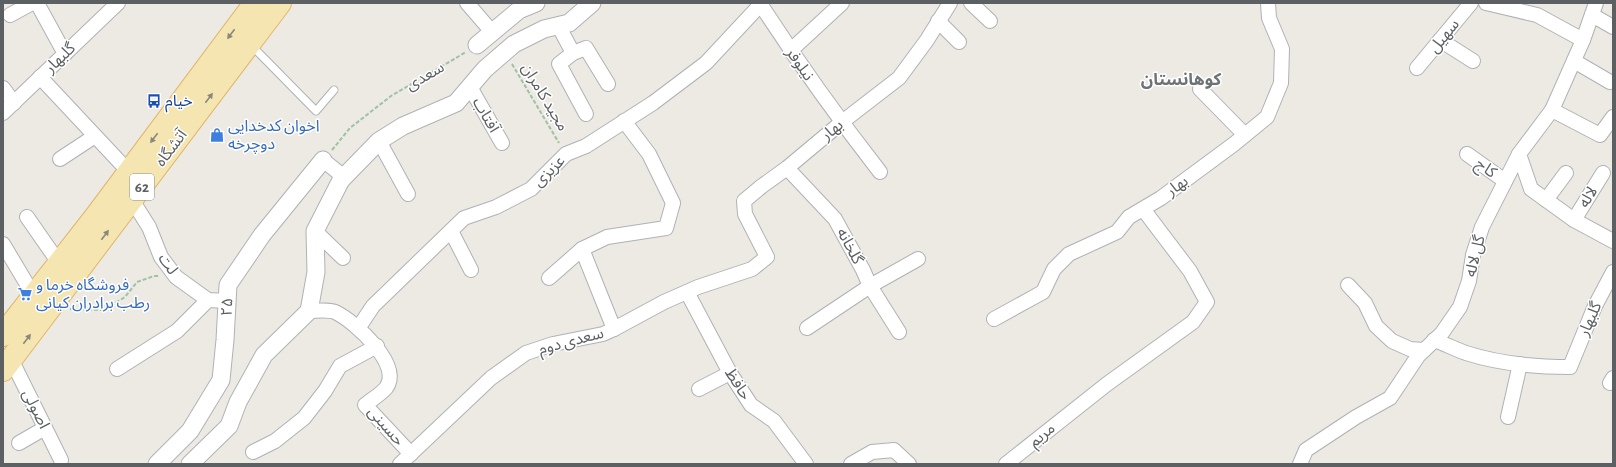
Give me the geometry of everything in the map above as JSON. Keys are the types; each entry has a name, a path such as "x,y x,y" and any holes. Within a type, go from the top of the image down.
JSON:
{"main road":[{"name":"آتشگاه","path":"7,364 42,301 59,264 255,3"},
{"name":"آتشگاه","path":"3,335 42,301 132,200 280,3"}],"street":[{"path":"10,15 32,3"},
{"path":"36,3 65,54"},
{"name":"گلبهار","path":"3,113 118,3"},
{"path":"467,3 497,28 509,47"},
{"path":"477,46 519,10 536,3"},
{"path":"190,464 229,426 238,402 264,355 309,311 316,272 315,231 341,180 379,141 403,126 456,103 484,69 509,47 544,29 569,23 592,3"},
{"path":"790,51 842,3"},
{"name":"بهار","path":"767,257 745,214 744,202 842,122 899,78 927,40 950,3"},
{"path":"971,3 990,21"},
{"name":"بهار","path":"994,319 1043,292 1054,269 1069,254 1117,232 1129,217 1161,198 1267,117 1281,83 1282,49 1269,18 1268,3"},
{"name":"سهیل","path":"1417,68 1471,3"},
{"path":"1486,3 1537,15 1583,40"},
{"name":"نیلوفر","path":"762,4 790,51 880,172"},
{"name":"عزیزی","path":"359,327 373,306 464,218 496,207 532,189 566,154 586,146 653,103 706,63 762,4"},
{"path":"1594,9 1613,27"},
{"name":"گل لاله","path":"1300,464 1306,450 1356,417 1390,398 1418,356 1442,333 1460,307 1469,281 1473,255 1482,227 1519,154 1552,110 1583,40 1594,9"},
{"path":"938,21 959,42"},
{"path":"558,25 573,53"},
{"path":"1440,40 1473,62"},
{"path":"586,114 559,64 573,53 586,48 608,84"},
{"path":"1574,61 1610,82"},
{"path":"40,77 129,172"},
{"name":"آفتاب","path":"470,87 502,143"},
{"path":"3,88 14,103"},
{"path":"1200,89 1245,135"},
{"path":"1552,110 1600,134 1613,117"},
{"path":"550,278 582,249 607,237 666,228 673,203 648,154 624,121"},
{"path":"60,159 95,136"},
{"path":"379,141 408,194"},
{"name":"کاج","path":"1467,154 1506,181"},
{"path":"1519,154 1531,189 1574,220 1613,241"},
{"path":"323,160 344,177"},
{"name":"۲۵","path":"157,464 190,432 221,380 228,286 262,235 323,160"},
{"name":"گلخانه","path":"787,168 835,220 863,270 870,286 899,332"},
{"path":"1546,200 1566,173"},
{"name":"لاله","path":"1574,220 1602,173"},
{"name":"لت","path":"132,200 149,226 161,256 176,277 208,300"},
{"name":"مریم","path":"1006,464 1147,354 1193,322 1207,302 1190,271 1143,209"},
{"path":"27,217 59,264"},
{"path":"315,231 343,258"},
{"path":"451,231 471,270"},
{"path":"3,244 42,301"},
{"path":"582,249 614,329"},
{"name":"سعدی دوم","path":"400,464 491,378 526,353 553,344 603,334 664,302 687,292 752,269 767,257"},
{"path":"807,328 870,286 918,259"},
{"name":"گلبهار","path":"1520,364 1570,367 1595,306 1613,272"},
{"path":"1348,285 1364,303 1376,326 1392,341 1410,349 1429,345 1520,364 1508,417"},
{"name":"حافظ","path":"687,292 730,373 751,404 774,421 806,464"},
{"path":"117,369 177,331 208,300 227,301"},
{"name":"حسینی","path":"309,311 335,312 359,327 377,346 390,372 387,387 365,405 411,454"},
{"path":"253,452 275,441 304,418 325,391 340,366 377,346"},
{"name":"اصولی","path":"7,364 45,428 61,460"},
{"path":"699,389 730,373"},
{"path":"19,443 45,428"},
{"path":"851,464 872,452 894,450 909,464"}],"lane":[{"path":"250,44 316,111 334,90"}],"path":[{"name":"سعدی","path":"323,160 350,128 390,96 477,46"},
{"name":"مجید کامران","path":"509,47 566,154"},
{"path":"42,301 78,310 104,310 125,297 136,282 154,276 160,276"}],"place":[{"name":"خیام","path":"154,101"},
{"name":"اخوان کدخدایی دوچرخه","path":"217,135"},
{"name":"فروشگاه خرما و رطب برادران کیانی","path":"25,294"}],"district":[{"name":"کوهانستان","path":"1181,79"}]}
